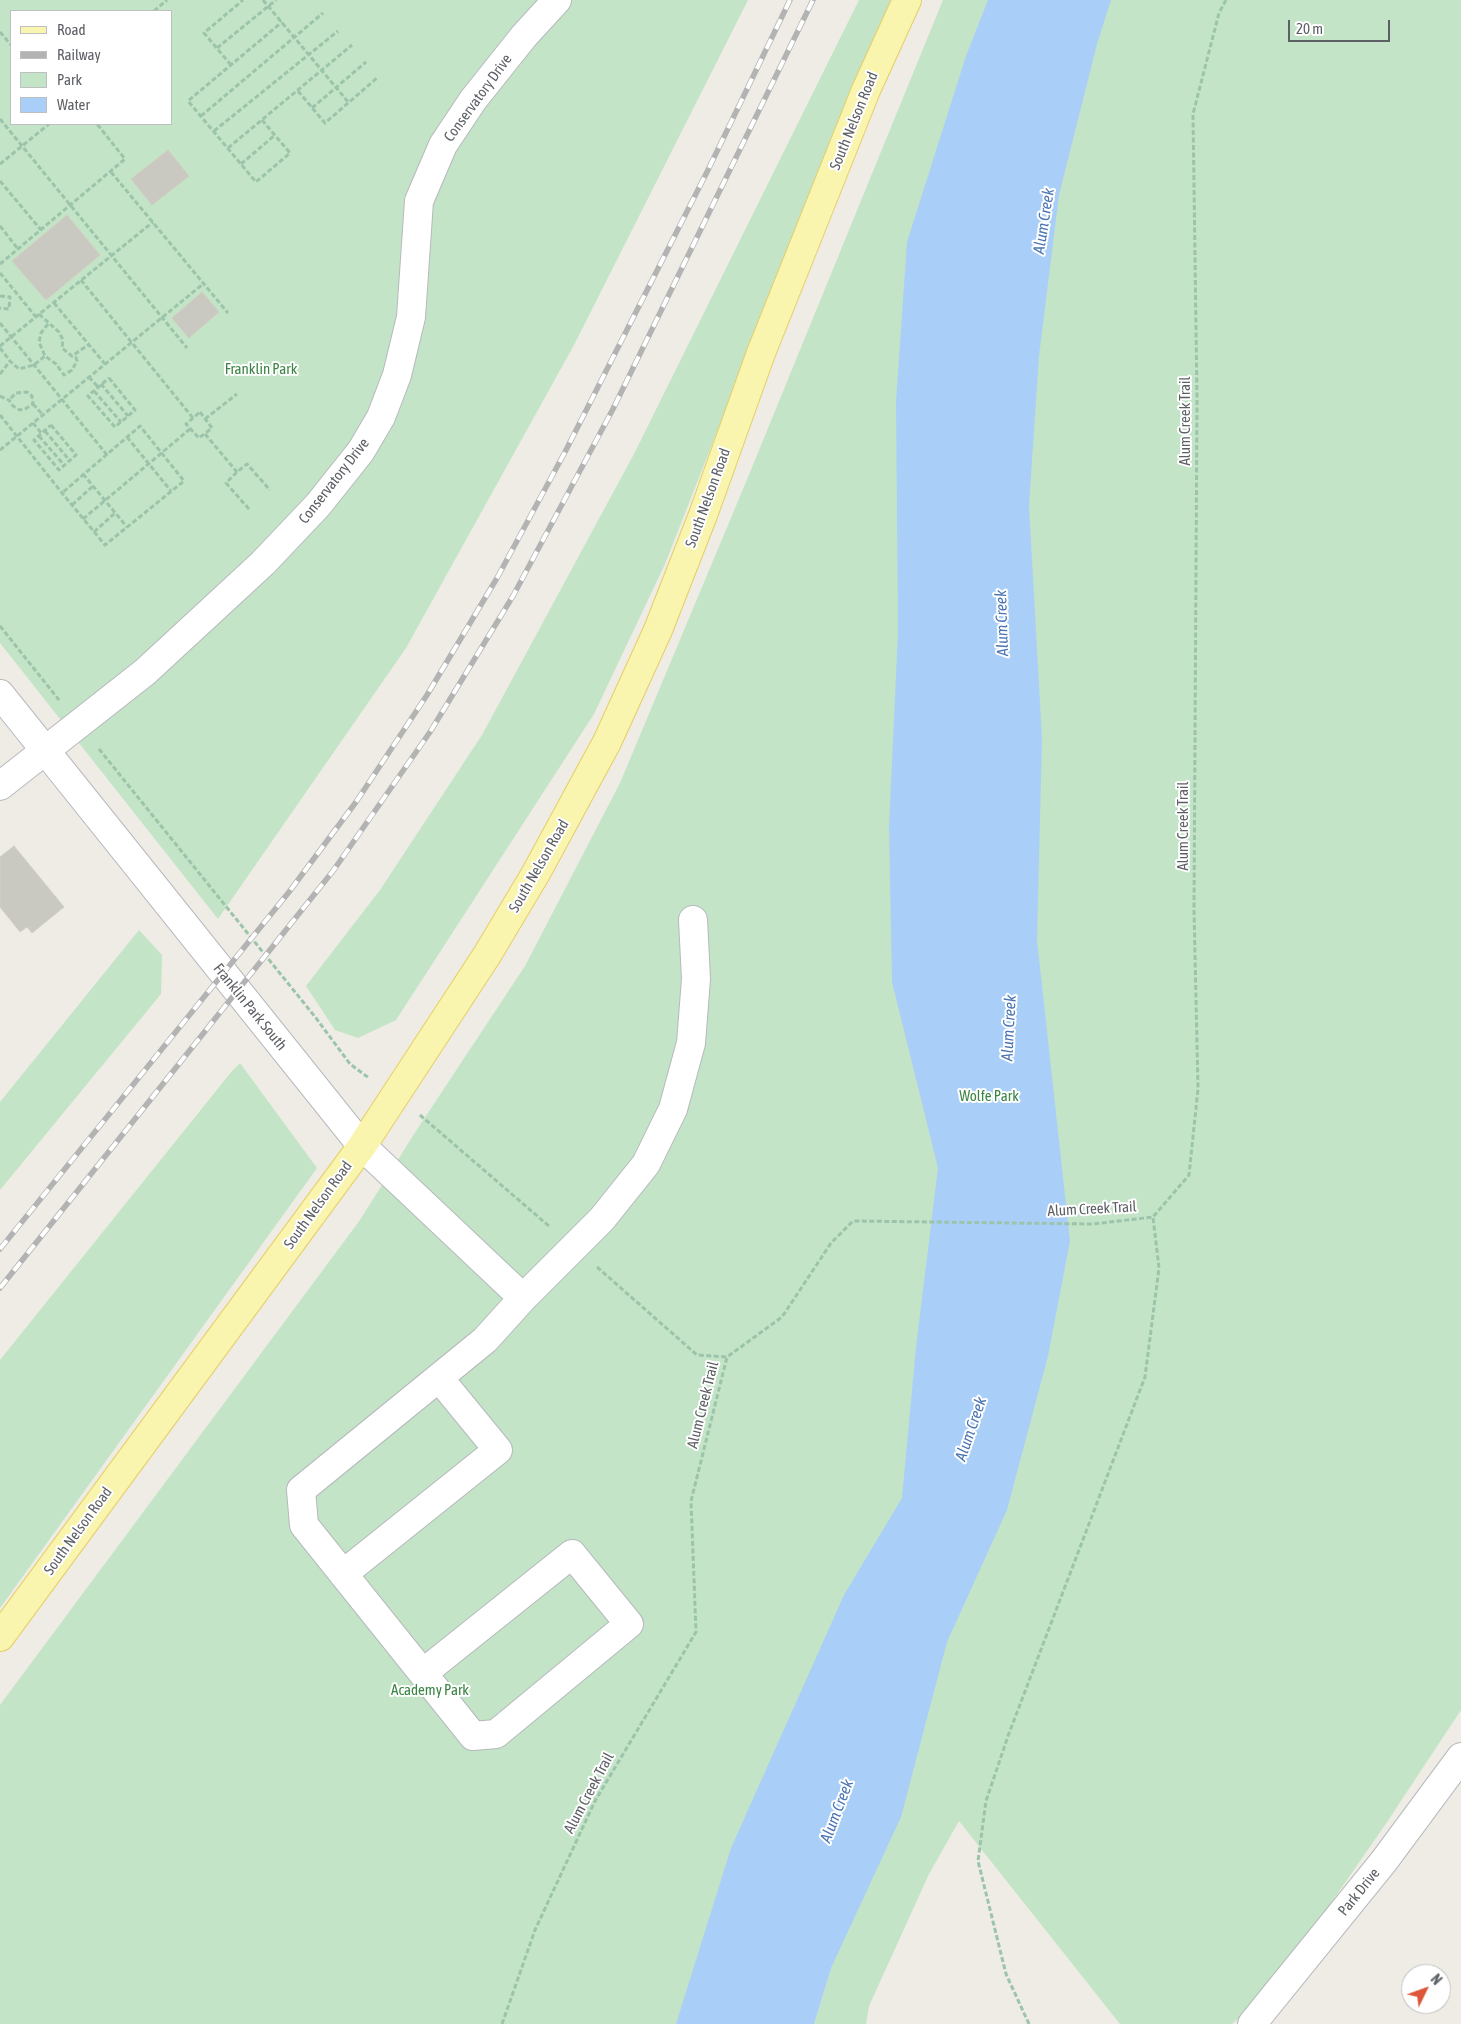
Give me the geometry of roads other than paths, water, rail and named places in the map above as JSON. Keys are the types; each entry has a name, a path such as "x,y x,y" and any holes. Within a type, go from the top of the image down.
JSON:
{"main road":[{"name":"South Nelson Road","path":"0,1637 362,1146 522,898 607,742 658,630 703,515 768,335 866,90 907,0"}],"street":[{"name":"Conservatory Drive","path":"0,786 145,672 263,563 318,505 361,451 381,417 397,375 411,317 419,201 448,137 542,6"},
{"name":"Franklin Park South","path":"0,694 362,1146 524,1298"},
{"path":"423,1673 572,1554 629,1624 496,1734 473,1736 304,1525 301,1490 485,1340 602,1219 646,1164 673,1109 691,1042 696,979 692,920"},
{"path":"343,1574 498,1450 439,1378"},
{"name":"Park Drive","path":"1252,2024 1384,1861 1461,1757"}],"water":[{"name":"Alum Creek","path":"988,0 1111,0 1097,44 1059,195 1039,356 1029,506 1042,739 1037,940 1070,1241 1048,1356 1007,1510 947,1642 901,1817 832,1966 814,2024 676,2024 731,1848 844,1595 902,1498 916,1347 938,1168 892,982 889,826 898,632 896,401 907,242 966,56"}],"railway":[{"path":"0,1249 289,892 356,802 427,695 497,578 565,452 707,172 790,0"},
{"path":"0,1288 333,871 430,732 513,596 613,409 813,0"}],"park label":[{"name":"Franklin Park","path":"261,369"},
{"name":"Wolfe Park","path":"989,1096"},
{"name":"Academy Park","path":"430,1690"}]}
